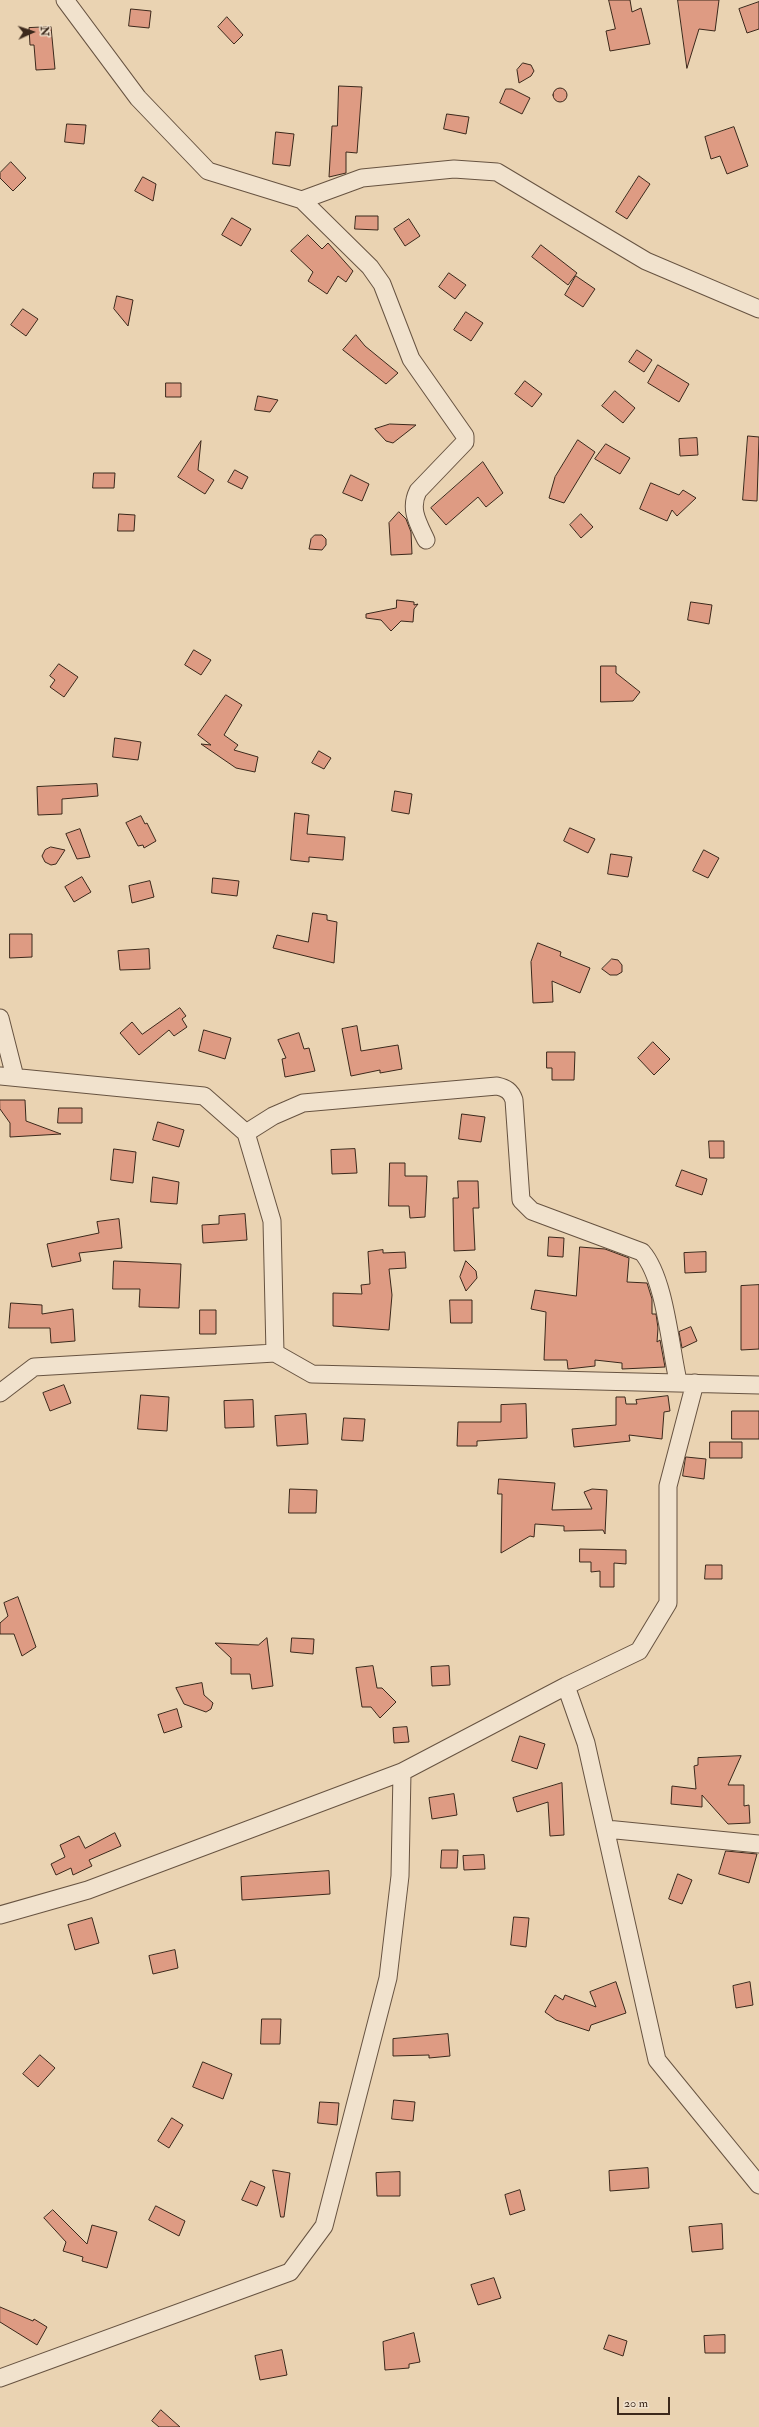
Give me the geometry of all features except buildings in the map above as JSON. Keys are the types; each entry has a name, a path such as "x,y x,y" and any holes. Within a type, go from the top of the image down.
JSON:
{"street":[{"path":"65,0 138,98 208,171 302,200 370,267 382,284 411,359 465,436 465,442 418,491 414,499 415,517 426,540"},
{"path":"302,200 362,178 454,169 496,172 646,261 759,309"},
{"path":"0,1018 8,1076 204,1096 246,1133 272,1221 275,1353"},
{"path":"246,1133 280,1112 302,1103 497,1086 504,1087 512,1095 514,1100 521,1200 532,1211 642,1252 649,1260 658,1285 678,1382"},
{"path":"0,1393 34,1367 275,1353 312,1374 759,1385"},
{"path":"0,1915 88,1890 402,1772 566,1686 639,1651 668,1603 668,1486 694,1383"},
{"path":"566,1686 586,1743 657,2060 759,2185"},
{"path":"0,2378 290,2272 324,2226 388,1978 400,1876 402,1772"},
{"path":"606,1829 759,1844"}]}
